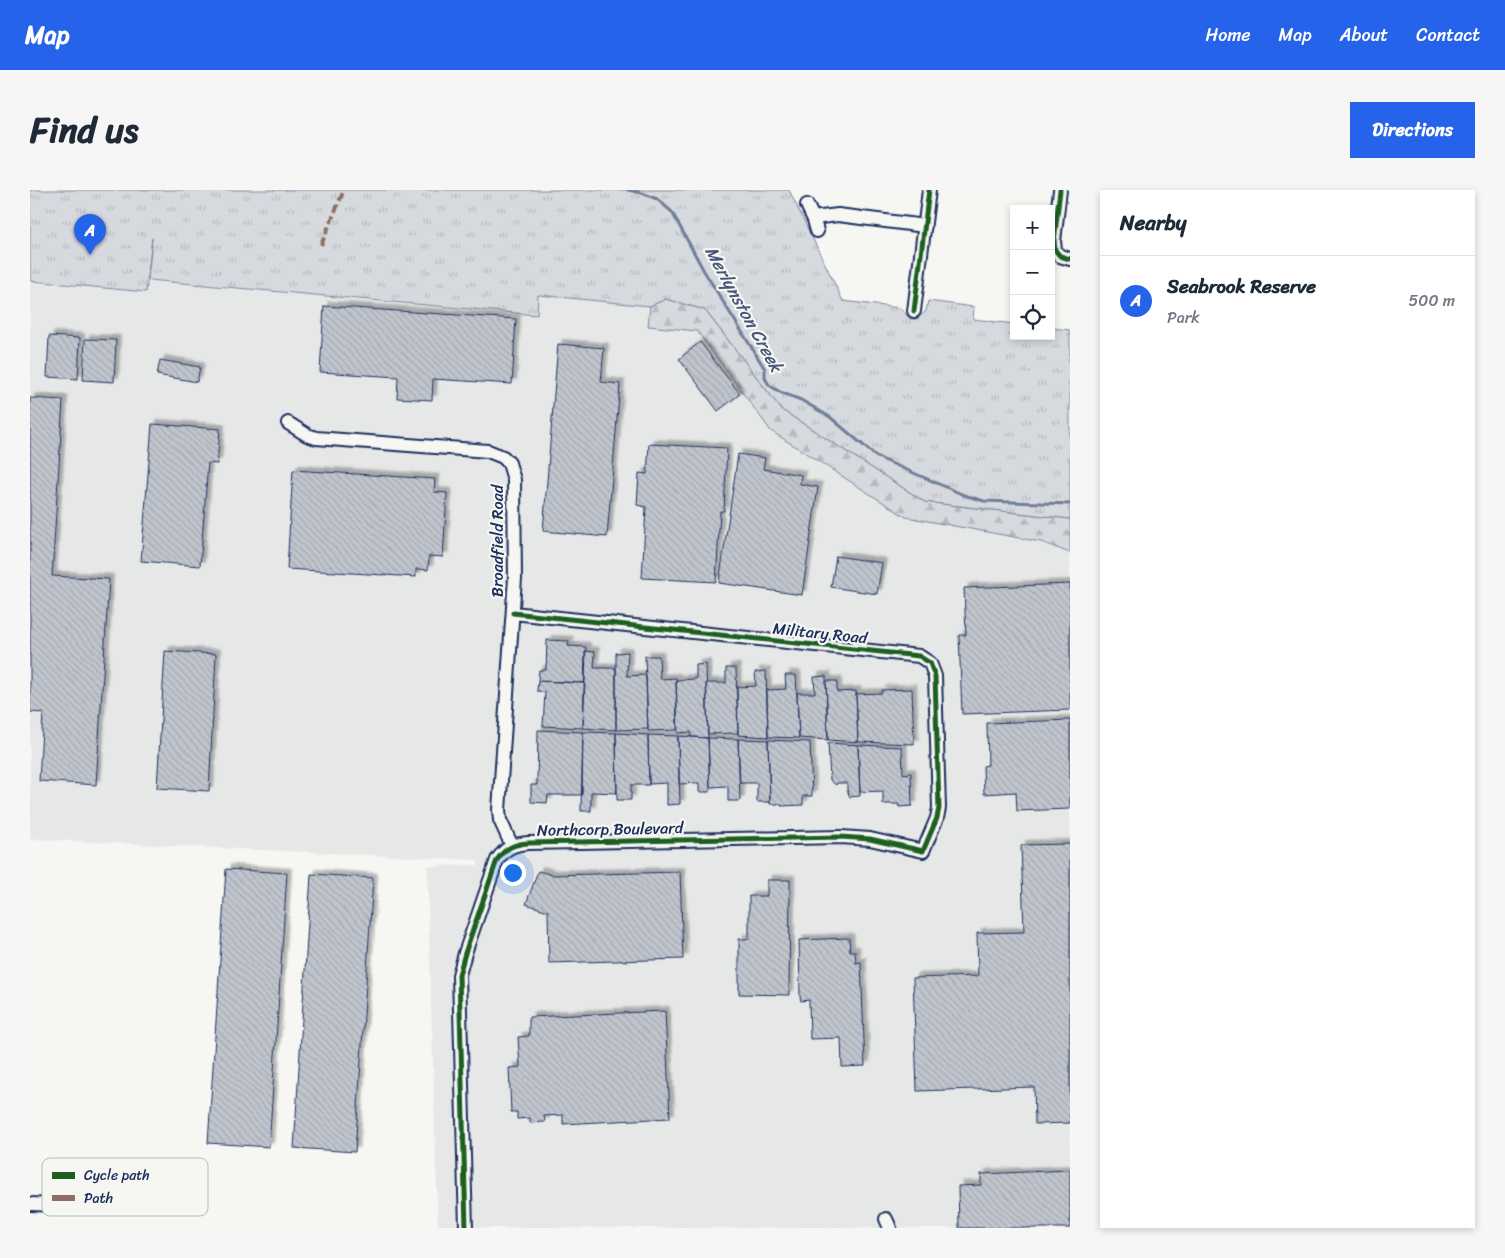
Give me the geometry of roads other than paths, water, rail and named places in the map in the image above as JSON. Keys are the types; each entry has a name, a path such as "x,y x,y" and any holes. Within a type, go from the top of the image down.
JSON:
{"street":[{"path":"914,310 929,190"},
{"path":"1060,190 1054,246 1060,256 1070,259"},
{"path":"806,205 817,231"},
{"path":"813,218 838,215 925,226"},
{"name":"Broadfield Road","path":"288,423 307,435 316,438 488,450 503,457 509,463 514,480 515,572 499,810 500,820 512,846"},
{"name":"Military Road","path":"513,613 919,656 926,659 933,667 934,676 940,808 923,851"},
{"name":"Northcorp Boulevard","path":"512,846 528,843 841,837 884,842 923,851"},
{"path":"466,1228 459,975 465,952 497,860 502,852 512,846"}],"waterway":[{"name":"Merlynston Creek","path":"628,190 657,199 672,212 704,271 765,369 765,378 769,385 780,392 801,400 830,417 877,457 964,495 984,501 1070,504"}],"place":[{"name":"Seabrook Reserve","path":"90,255"}]}
